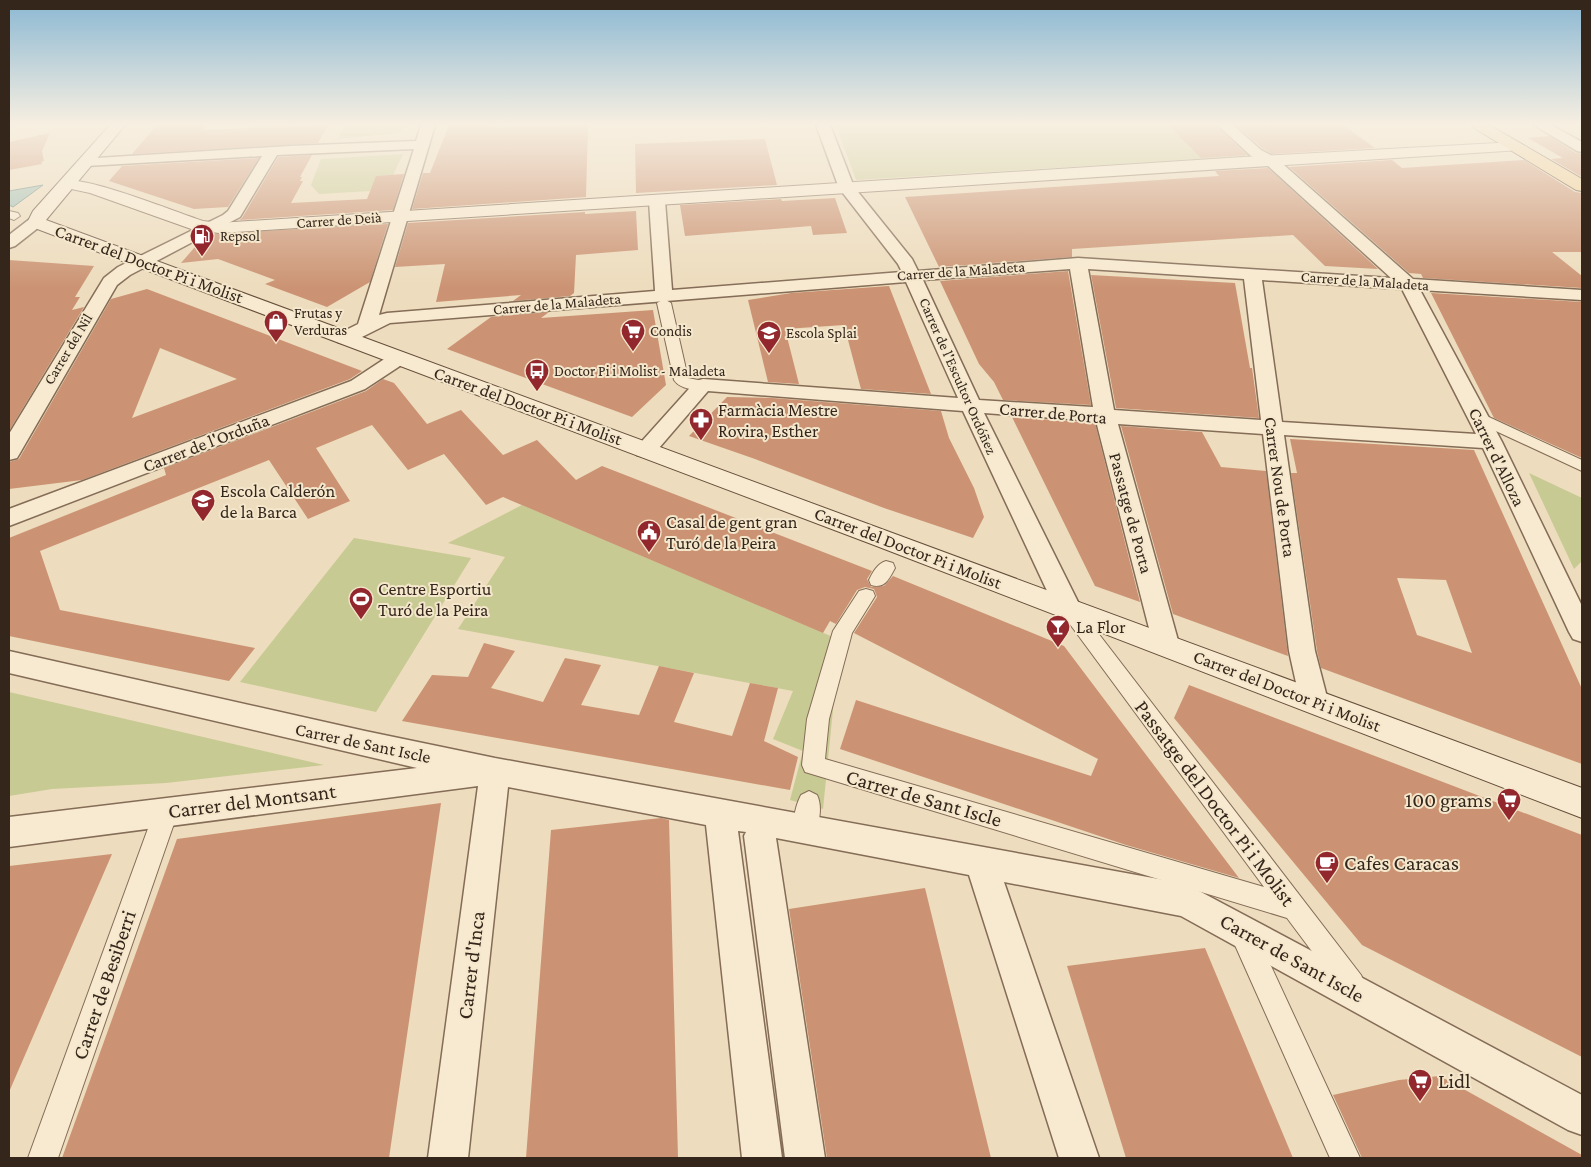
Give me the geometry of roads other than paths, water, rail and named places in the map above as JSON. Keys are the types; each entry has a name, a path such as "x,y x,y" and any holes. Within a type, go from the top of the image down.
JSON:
{"main road":[{"path":"1571,179 1582,186"}],"street":[{"path":"9,243 36,220 72,179"},
{"name":"Carrer del Nil","path":"9,453 24,423 104,290 116,276 234,214 255,179"},
{"path":"366,326 411,179"},
{"name":"Carrer de l'Escultor Ordóñez","path":"844,179 847,188 906,263 976,418 1068,608"},
{"name":"Carrer de Deià","path":"210,228 981,179"},
{"path":"1292,179 1408,284"},
{"path":"68,184 94,189 210,228"},
{"path":"657,201 664,299 681,380 688,384 703,385"},
{"name":"Carrer del Doctor Pi i Molist","path":"36,220 47,227 144,261 345,338 1166,644 1582,803"},
{"name":"Carrer de la Maladeta","path":"345,338 366,326 387,318 664,299 912,275 1078,263 1582,295"},
{"name":"Passatge de Porta","path":"1078,263 1105,417 1166,644"},
{"name":"Carrer Nou de Porta","path":"1252,273 1302,651 1314,701"},
{"name":"Carrer d'Alloza","path":"1408,284 1491,442 1582,632"},
{"name":"Carrer de l'Orduña","path":"9,518 358,385 399,358"},
{"path":"645,450 703,385"},
{"name":"Carrer de Porta","path":"703,385 1096,414 1105,417 1491,442"},
{"path":"1478,417 1582,466"},
{"path":"813,765 818,718 843,631 876,582"},
{"name":"Passatge del Doctor Pi i Molist","path":"1068,608 1362,997"},
{"name":"Carrer de Sant Iscle","path":"9,662 365,744 495,771 720,813 807,815 981,861 1186,900 1582,1116"},
{"name":"Carrer de Sant Iscle","path":"813,765 1294,908"},
{"name":"Carrer del Montsant","path":"9,832 495,771"},
{"name":"Carrer d'Inca","path":"448,1158 495,771"},
{"name":"Carrer de Besiberri","path":"43,1158 166,812"},
{"path":"720,813 762,1158"},
{"path":"760,836 805,1158"},
{"path":"981,861 1079,1158"},
{"path":"1242,931 1345,1158"}],"water":[{"path":"43,185 13,207 9,205 9,191"}],"place":[{"name":"Repsol","path":"202,257"},
{"name":"Frutas y Verduras","path":"276,343"},
{"name":"Condis","path":"633,352"},
{"name":"Escola Splai","path":"769,354"},
{"name":"Doctor Pi i Molist - Maladeta","path":"537,392"},
{"name":"Farmàcia Mestre Rovira, Esther","path":"701,441"},
{"name":"Escola Calderón de la Barca","path":"203,522"},
{"name":"Casal de gent gran Turó de la Peira","path":"649,553"},
{"name":"Centre Esportiu Turó de la Peira","path":"361,620"},
{"name":"La Flor","path":"1058,648"},
{"name":"100 grams","path":"1509,821"},
{"name":"Cafes Caracas","path":"1327,884"},
{"name":"Lidl","path":"1420,1102"}]}
